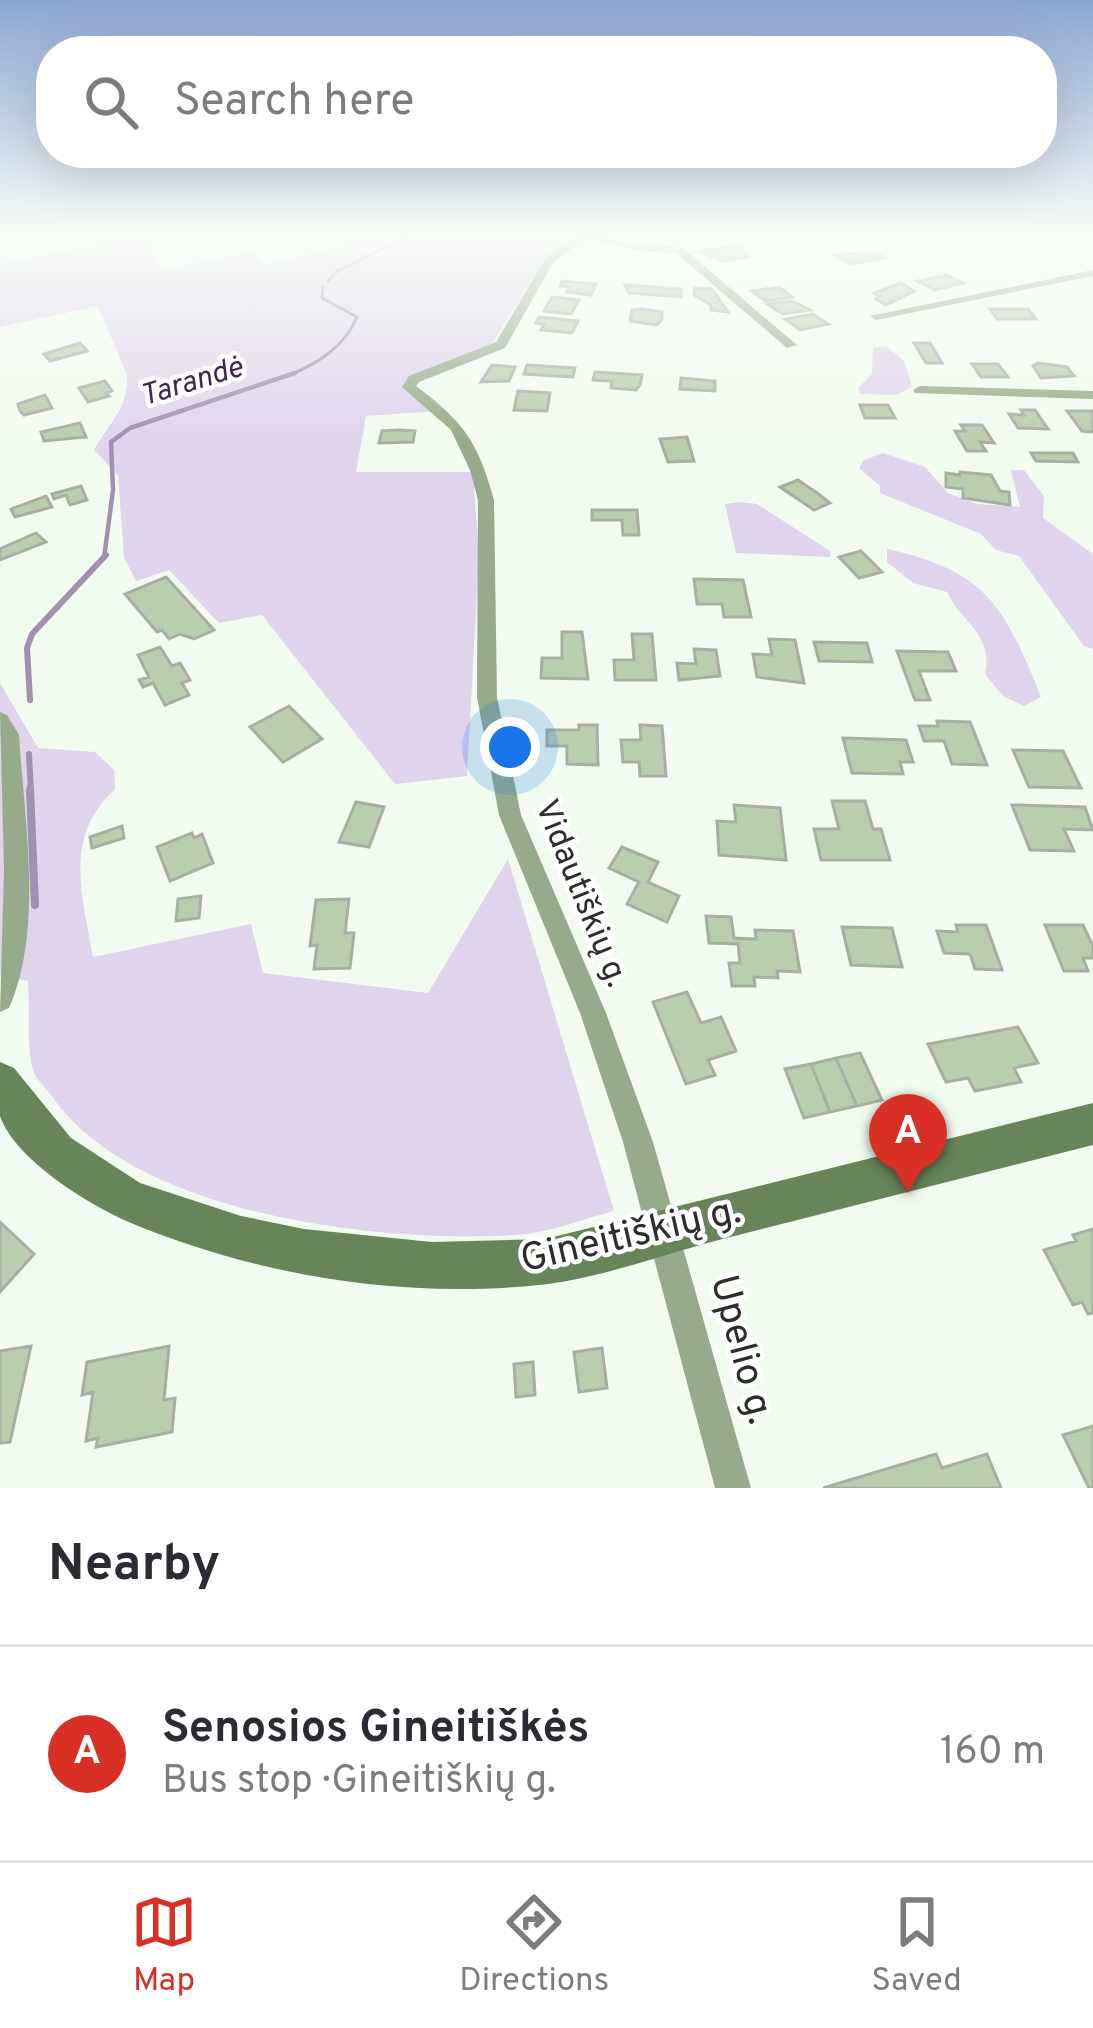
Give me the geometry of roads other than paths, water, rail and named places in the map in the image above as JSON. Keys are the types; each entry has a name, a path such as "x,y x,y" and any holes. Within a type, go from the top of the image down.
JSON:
{"street":[{"name":"Vidautiškių g.","path":"525,303 501,345 410,383 411,391 447,416 480,476 486,500 487,697 510,815 593,1013 666,1234"},
{"path":"742,303 791,345"},
{"path":"876,316 940,303"},
{"path":"920,390 1093,395"},
{"path":"0,720 9,735 14,935 11,969 0,999"},
{"name":"Gineitiškių g.","path":"0,1082 49,1147 79,1172 154,1210 233,1234 383,1263 451,1267 545,1262 1093,1124"},
{"name":"Upelio g.","path":"666,1234 734,1488"}],"waterway":[{"name":"Tarandė","path":"294,374 329,353 357,317 332,303"},
{"name":"Tarandė","path":"104,557 113,490 111,442 130,428 294,374"},
{"name":"Tarandė","path":"288,376 294,374"},
{"name":"Tarandė","path":"30,700 27,648 32,634 104,557"},
{"name":"Tarandė","path":"29,754 31,793"},
{"name":"Tarandė","path":"30,790 35,905"}],"place":[{"name":"Senosios Gineitiškės","path":"908,1193"}]}
